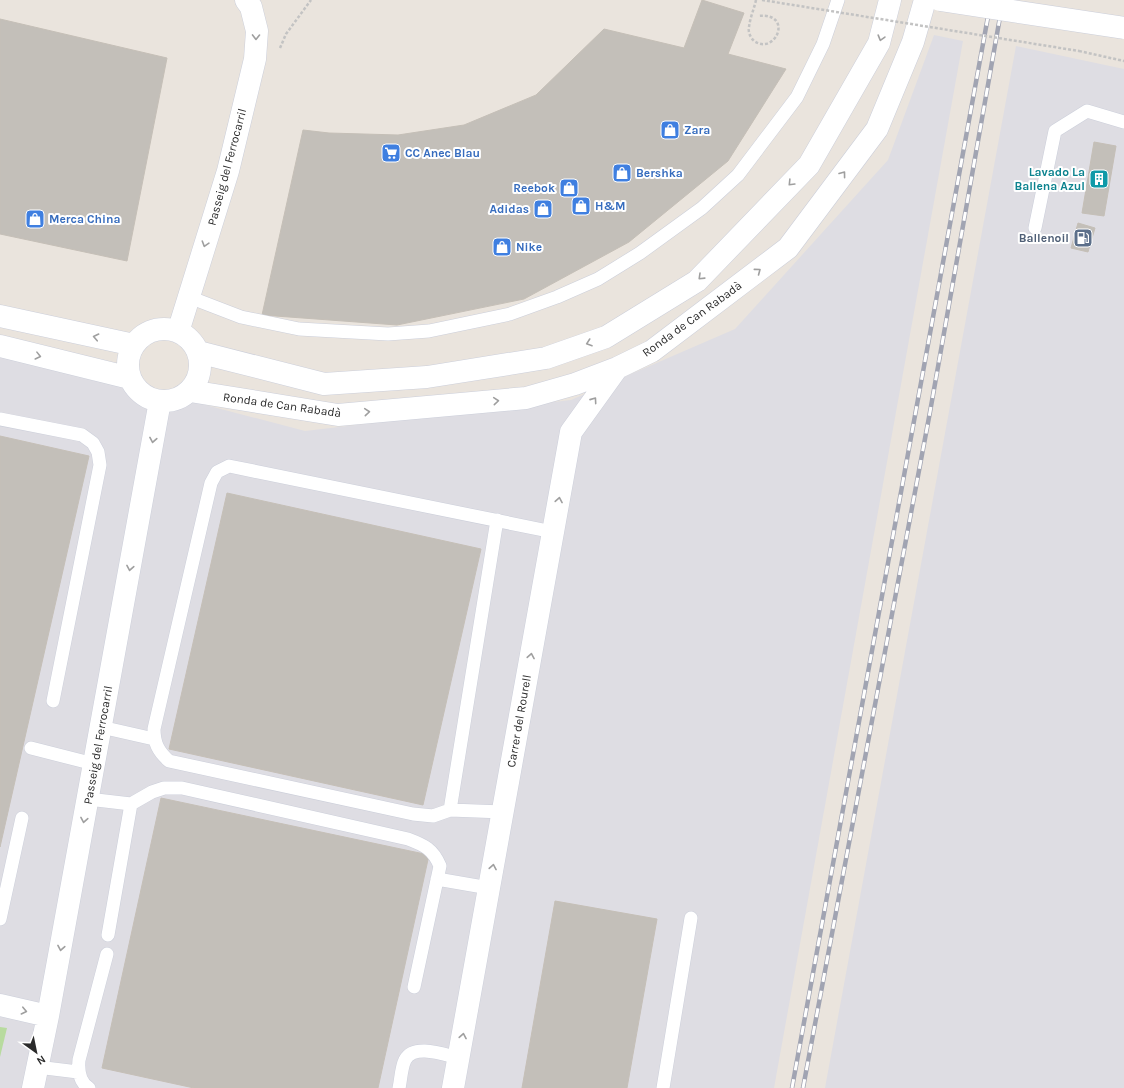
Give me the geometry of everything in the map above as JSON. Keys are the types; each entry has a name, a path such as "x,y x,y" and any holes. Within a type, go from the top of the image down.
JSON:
{"street":[{"name":"Passeig del Ferrocarril","path":"178,332 228,171 254,65 257,31 251,7 246,0"},
{"path":"198,352 324,384 428,377 546,358 606,337 698,281 809,165 879,43 890,0"},
{"name":"Ronda de Can Rabadà","path":"190,391 338,415 526,398 574,384 617,368 652,351 788,248 877,129 913,42 925,0"},
{"path":"940,0 1124,28"},
{"path":"0,316 134,346"},
{"path":"158,329 170,329 192,341 198,352 201,364 199,377 190,391 184,396 172,401 160,402 148,398 139,392 130,378 128,360 138,340 147,333 158,329"},
{"path":"0,346 130,378"},
{"name":"Carrer del Rourell","path":"453,1088 571,432 617,368"},
{"name":"Passeig del Ferrocarril","path":"35,1078 48,1016 160,402"},
{"path":"0,1005 48,1016"}],"lane":[{"path":"189,297 241,318 299,329 388,334 429,331 510,314 557,297 598,279 640,254 702,208 738,175 797,97 823,44 838,0"},
{"path":"1034,228 1055,131 1087,111 1124,122"},
{"path":"0,418 82,435 93,443 98,452 100,465 53,701"},
{"path":"503,812 450,810 433,816 413,814 168,761 159,751 154,739 154,729 211,483 217,472 229,466 553,532"},
{"path":"450,810 497,520"},
{"path":"101,727 154,739"},
{"path":"31,748 94,764"},
{"path":"88,799 132,804 152,792 164,788 182,788 408,839 425,845 435,855 440,866 414,987"},
{"path":"108,935 132,804"},
{"path":"0,919 22,818"},
{"path":"437,879 489,888"},
{"path":"664,1088 691,918"},
{"path":"90,1088 82,1081 78,1072 107,954"},
{"path":"399,1088 406,1060 414,1052 427,1052 459,1058"},
{"path":"35,1078 78,1072"}],"path":[{"path":"254,65 273,64 286,34 311,0"},
{"path":"756,0 749,27 749,34 754,40 760,43 766,44 773,41 778,34 779,27 775,19 770,16 758,16"},
{"path":"762,0 1079,51 1124,61"}],"shaded area":[{"path":"934,35 963,41 774,1088 0,1088 0,351 305,431 571,400 735,329 888,160"},
{"path":"1016,46 1124,69 1124,1088 825,1088"}],"green space":[{"path":"0,1027 7,1028 0,1057"}],"building":[{"path":"702,0 744,13 728,54 786,69 728,161 629,242 524,299 397,325 262,315 303,130 329,133 398,135 464,125 536,95 604,29 684,48"},
{"path":"0,19 167,58 127,261 0,234"},
{"name":"Lavado La Ballena Azul","path":"1094,142 1116,146 1104,216 1082,213"},
{"name":"Ballenoil","path":"1078,223 1095,228 1088,252 1071,248"},
{"path":"0,436 89,456 0,847"},
{"path":"227,493 481,549 423,805 169,749"},
{"path":"161,798 429,855 378,1088 194,1088 102,1068"},
{"path":"555,901 657,919 627,1088 522,1088"}],"railway":[{"path":"792,1088 991,0"},
{"path":"803,1088 930,412 1003,0"}],"place":[{"name":"Zara","path":"670,130"},
{"name":"CC Anec Blau","path":"391,153"},
{"name":"Bershka","path":"622,173"},
{"name":"Lavado La Ballena Azul","path":"1099,179"},
{"name":"Reebok","path":"569,188"},
{"name":"H&M","path":"581,206"},
{"name":"Adidas","path":"543,209"},
{"name":"Merca China","path":"35,219"},
{"name":"Ballenoil","path":"1083,238"},
{"name":"Nike","path":"502,247"}]}
